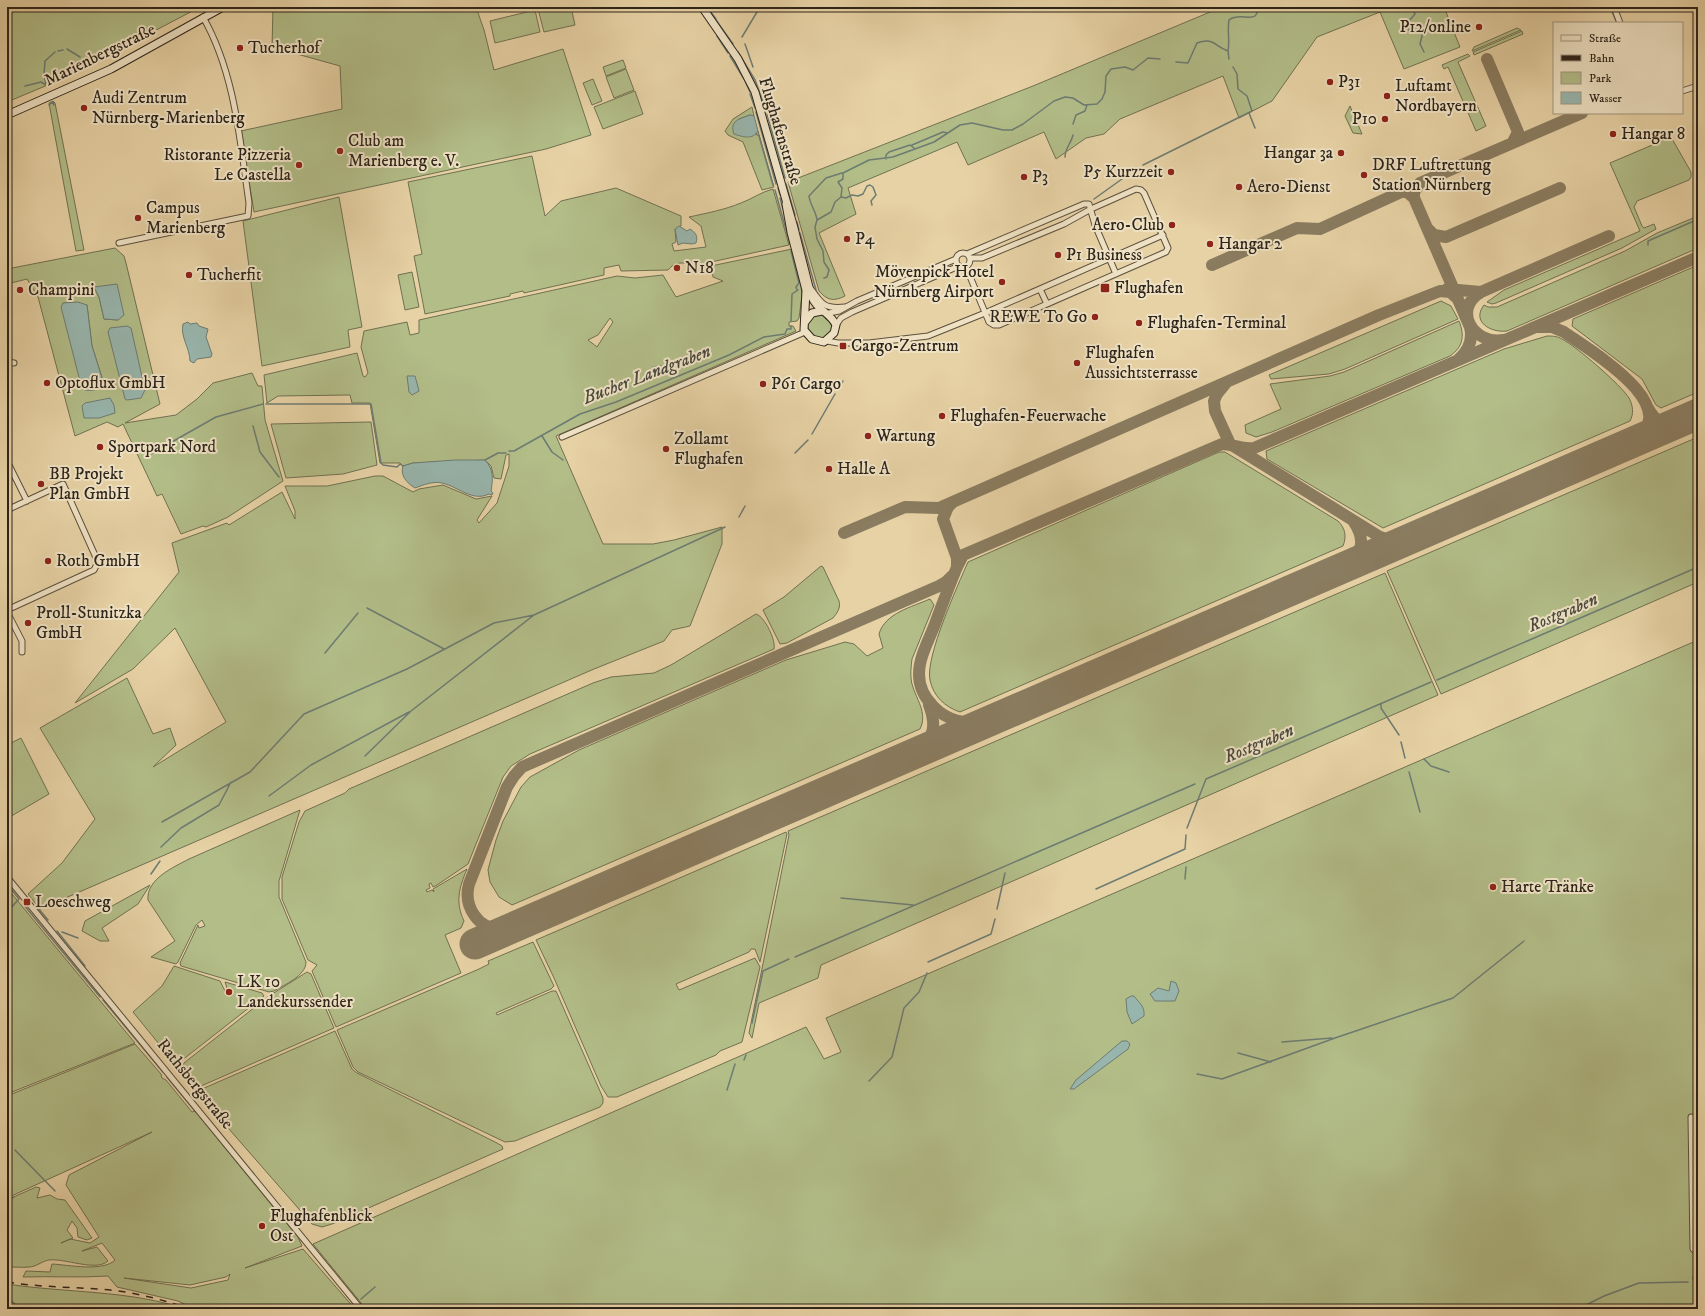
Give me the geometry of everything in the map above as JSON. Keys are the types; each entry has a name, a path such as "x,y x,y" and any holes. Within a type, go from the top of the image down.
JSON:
{"main road":[{"name":"Marienbergstraße","path":"7,115 112,66 195,24 203,17 223,7"},
{"name":"Flughafenstraße","path":"702,7 738,59 750,82 794,228 808,286 814,302 836,325"},
{"name":"Marienbergstraße","path":"7,110 112,66"},
{"name":"Flughafenstraße","path":"786,204 791,232 806,287 807,303 804,322 805,332"},
{"name":"Flughafenstraße","path":"804,322 812,313 825,312"},
{"path":"805,332 814,341 827,341 834,333 836,325"}],"street":[{"path":"1614,7 1620,22"},
{"path":"119,243 248,216 249,203 229,84 215,41 203,17"},
{"path":"1683,91 1698,86"},
{"name":"Flughafenstraße","path":"825,312 839,311 956,259 961,253 982,258 1064,224 1091,209 1136,189 1141,190 1168,245 1166,252 999,325 991,324 966,267"},
{"name":"Flughafenstraße","path":"969,256 1084,204 1089,204 1091,209"},
{"path":"1091,209 1095,225 1116,274"},
{"path":"827,341 838,343 870,343 928,336 985,313 1163,235"},
{"path":"836,325 841,318 852,312 959,266 966,267 970,262 969,256"},
{"path":"956,259 959,266"},
{"name":"Flughafenstraße","path":"808,286 824,305 831,307 848,306"},
{"path":"1040,289 1047,304"},
{"path":"562,437 805,332"},
{"path":"7,362 14,363"},
{"path":"7,461 27,501"},
{"path":"7,510 63,484 98,560 98,565 94,570 7,611 22,641 22,652"},
{"name":"Rathsbergstraße","path":"7,877 362,1309"},
{"path":"1692,1117 1692,1249 1698,1252"},
{"path":"7,1301 16,1309"}],"green space":[{"path":"7,7 200,7 67,77 7,102"},
{"path":"273,7 476,7 484,30 494,70 563,49 591,135 546,149 254,212 241,131 342,109 340,66 272,47"},
{"path":"546,7 571,7 575,25 544,32 538,9"},
{"path":"1222,7 1444,7 1460,47 1404,69 1380,12 1317,37 1272,101 1239,118 1223,76 1120,119 1104,134 1086,138 1056,159 1044,132 968,165 957,142 848,188 856,214 819,233 845,296 837,299 830,299 819,291 788,182 1033,86"},
{"path":"535,10 540,32 495,43 490,21"},
{"path":"1517,28 1521,30 1472,51 1474,47"},
{"path":"1522,31 1523,34 1474,55 1473,52"},
{"path":"1468,54 1470,56 1458,62 1486,126 1476,131 1448,67 1444,69 1442,65"},
{"path":"623,60 626,68 606,76 603,67"},
{"path":"626,69 634,90 614,98 606,77"},
{"path":"593,79 602,101 592,105 583,83"},
{"path":"635,91 643,114 603,129 594,107"},
{"path":"53,101 55,103 84,250 76,251 49,103"},
{"path":"1350,106 1362,134 1353,133 1345,116"},
{"path":"752,107 754,116 750,115 739,119 756,134 758,131 774,187 762,190 743,142 728,135 725,131 733,119"},
{"path":"1671,137 1691,172 1691,177 1689,180 1637,201 1634,207 1642,226 1644,228 1654,224 1656,229 1622,248 1496,303 1492,304 1487,302 1504,290 1640,231 1610,163"},
{"path":"532,156 545,216 561,201 616,188 681,216 681,226 675,229 676,242 672,244 674,251 706,247 701,226 689,217 728,208 773,189 789,245 693,266 687,263 680,263 673,265 668,270 621,271 619,265 604,268 604,275 524,293 523,291 510,294 510,296 425,314 414,256 422,254 408,182"},
{"path":"339,197 362,327 348,330 350,347 262,366 243,221"},
{"path":"1698,216 1698,248 1507,331 1489,328 1481,321 1481,311 1484,305 1488,307 1497,307 1625,251 1657,233"},
{"path":"115,248 124,256 160,404 125,423 176,415 197,399 213,383 252,373 258,386 262,386 265,420 283,481 228,517 206,527 203,526 181,534 162,494 157,496 123,424 118,427 107,422 75,436 38,297 27,279 7,284 7,269","holes":["94,287 118,320 104,319 99,297","63,303 87,305 92,346 104,384"]},
{"path":"792,249 802,295 799,318 797,321 789,322 789,326 793,326 796,331 556,436 603,544 653,544 722,527 722,544 690,626 672,630 664,641 594,669 40,909 28,894 62,863 95,819 40,728 127,678 153,734 170,728 176,745 153,767 226,722 175,628 133,669 75,703 179,572 172,543 227,523 229,525 282,492 295,519 295,511 285,486 327,486 375,476 383,476 413,492 419,489 443,485 476,499 492,496 477,520 479,523 497,503 509,466 509,454 506,455 501,479 494,478 491,466 485,460 413,463 403,466 400,463 380,463 370,403 352,403 350,395 278,396 267,403 264,375 357,353 363,376 365,377 368,373 361,347 364,331 407,322 410,335 419,333 419,320 617,276 635,278 663,275 676,297 723,281 713,277 711,266","holes":["610,318 613,322 597,347 588,340 598,335"]},
{"path":"1698,265 1698,392 1661,408 1656,405 1642,379 1572,326 1573,319"},
{"path":"412,272 419,307 405,310 398,275"},
{"path":"1441,301 1451,306 1458,319 1345,369 1329,374 1271,379 1269,375"},
{"path":"819,312 833,319 833,331 823,339 814,337 808,330 808,320"},
{"path":"1459,321 1462,332 1462,341 1458,349 1450,356 1272,432 1256,437 1246,433 1245,425 1281,409 1270,384 1330,376 1344,372"},
{"path":"1547,336 1558,337 1569,343 1617,384 1629,398 1632,410 1630,421 1383,528 1267,459 1266,451 1504,349"},
{"path":"371,422 377,465 343,474 286,478 271,424"},
{"path":"1698,437 1698,582 1441,694 1387,571"},
{"path":"1219,452 1225,452 1338,521 1345,532 1343,546 960,712 949,707 940,700 934,691 930,680 932,655 943,621 968,562"},
{"path":"821,566 823,567 839,601 838,610 833,618 787,643 780,644 763,610 784,597"},
{"path":"1385,573 1438,695 821,965 818,978 759,1003 752,1038 749,1033 789,835 788,831"},
{"path":"930,599 934,605 912,659 911,668 912,684 923,717 920,729 512,905 499,897 490,882 488,870 503,821 521,787 530,777 579,750 786,660 845,642 854,644 867,656 883,648 879,634 887,621 900,612"},
{"path":"756,614 763,619 769,629 772,635 774,649 530,754 511,766 503,777 468,864 437,885 433,887 431,883 429,884 430,888 426,890 427,892 432,890 434,892 433,889 467,869 459,895 461,914 464,921 461,928 445,935 461,973 336,1027 312,971 317,965 308,960 282,899 282,877 299,822 305,811 345,793 349,789 593,683 611,677 654,673 671,665"},
{"path":"1698,640 1698,1309 366,1309 313,1244 806,1027 824,1059 841,1052 826,1018"},
{"path":"21,738 49,794 8,818 7,745"},
{"path":"300,810 279,881 279,897 306,962 305,967 299,976 274,991 269,992 181,966 180,963 198,925 199,928 205,926 202,920 196,925 176,964 151,957 175,941 148,900 151,886 156,880 169,870 189,859"},
{"path":"786,832 787,834 760,962 755,949 751,949 749,952 676,984 679,990 755,958 760,967 742,1042 720,1051 716,1055 617,1097 608,1097 601,1086 536,940"},
{"path":"150,885 138,904 102,928 109,941 100,941 82,931 85,921"},
{"path":"7,888 135,1043 7,1094"},
{"path":"533,942 554,986 551,989 496,1013 497,1015 552,991 556,991 603,1098 603,1103 600,1107 515,1141 505,1142 358,1072 353,1067 337,1030 479,969 489,964 488,961"},
{"path":"174,966 220,981 227,995 231,993 230,990 228,991 225,982 262,993 264,996 181,1061 172,1060 133,1012 162,986"},
{"path":"307,972 311,974 334,1028 201,1086 190,1084 181,1071 184,1063 269,996"},
{"path":"335,1031 352,1069 357,1073 497,1143 502,1146 503,1149 332,1224 322,1227 312,1224 194,1089 202,1089"},
{"path":"135,1044 192,1112 195,1111 298,1237 302,1246 245,1268 303,1249 355,1309 195,1309 178,1301 117,1287 108,1276 23,1277 26,1271 50,1272 52,1264 94,1267 110,1264 115,1260 102,1243 82,1251 97,1247 108,1261 103,1264 88,1265 49,1260 32,1267 7,1268 7,1200 36,1187 40,1188 37,1198 50,1195 57,1199 65,1200 92,1238 87,1240 78,1237 77,1228 72,1221 67,1230 73,1238 70,1239 90,1243 99,1237 66,1185 69,1175 152,1132 7,1198 7,1096","holes":["230,1274 228,1280 191,1288 124,1278 190,1285 226,1277"]},
{"path":"7,1284 142,1298 185,1309 20,1309 7,1298"}],"water":[{"path":"750,115 754,116 758,131 756,134 748,137 734,134 734,123 739,119"},
{"path":"679,226 687,231 690,229 694,232 697,237 696,243 683,243 678,245 675,229"},
{"path":"117,284 124,315 118,320 104,319 99,297 94,287"},
{"path":"78,302 87,305 92,346 104,384 100,388 94,390 82,389 61,307 63,303"},
{"path":"188,322 190,324 197,323 199,326 208,329 206,337 212,354 211,357 197,359 194,363 190,361 190,356 182,329 183,324"},
{"path":"127,326 131,328 145,390 141,398 127,400 125,399 108,332 110,328"},
{"path":"407,376 415,376 419,391 412,395 409,392"},
{"path":"110,398 114,405 115,413 99,418 84,418 82,406 85,403"},
{"path":"455,460 485,460 490,467 492,475 492,495 471,495 442,483 428,484 415,488 409,484 402,473 403,466 413,463"},
{"path":"1171,981 1176,983 1179,991 1175,1001 1155,1001 1150,994 1158,988 1169,991"},
{"path":"1134,996 1140,1003 1143,1007 1144,1013 1144,1016 1132,1024 1127,1012 1126,999"},
{"path":"1122,1041 1127,1041 1130,1044 1128,1049 1074,1089 1070,1089 1076,1080"}],"waterway":[{"path":"707,7 716,19"},
{"path":"742,37 760,7"},
{"name":"Bucher Landgraben","path":"1176,62 1188,63 1197,43 1203,41 1214,43 1228,51 1229,20 1236,17 1253,17 1255,16 1259,7"},
{"path":"1301,7 1305,9 1318,9"},
{"path":"1334,9 1345,9 1346,7"},
{"path":"1412,7 1415,14 1408,22 1409,32 1423,32 1420,44 1424,52"},
{"path":"1610,7 1617,22"},
{"path":"716,20 733,44"},
{"path":"717,36 728,53"},
{"path":"745,44 753,67"},
{"path":"67,49 80,57"},
{"path":"58,51 63,50"},
{"name":"Bucher Landgraben","path":"1228,51 1229,59"},
{"path":"46,85 44,74 45,61 55,52"},
{"path":"738,52 755,80 766,110"},
{"path":"730,56 744,79"},
{"name":"Bucher Landgraben","path":"824,278 827,277 829,270 824,262 823,251 817,239 815,227 817,220 831,212 835,202 841,197 842,188 838,182 843,179 843,173 869,160 893,157 934,142 960,125 972,123 1003,130 1012,130 1023,124 1054,101 1065,97 1073,98 1084,105 1097,104 1102,99 1105,92 1106,76 1111,69 1125,67 1133,70 1148,58 1160,59"},
{"name":"Bucher Landgraben","path":"1143,165 1252,111 1247,96 1238,89 1237,74 1233,67"},
{"path":"745,81 750,92"},
{"path":"25,86 41,82 46,85"},
{"path":"750,94 755,108"},
{"path":"49,105 53,102 54,105"},
{"path":"1073,124 1076,115 1085,111 1087,105"},
{"path":"756,112 776,184"},
{"path":"1249,113 1255,128"},
{"path":"767,114 785,178"},
{"name":"Bucher Landgraben","path":"912,145 943,132 947,133"},
{"path":"756,134 759,136 773,185"},
{"path":"1065,157 1073,135"},
{"name":"Bucher Landgraben","path":"886,159 886,155 889,152 910,145 914,148"},
{"name":"Bucher Landgraben","path":"817,220 809,196 826,178 842,173"},
{"name":"Bucher Landgraben","path":"1094,199 1129,174"},
{"path":"786,184 795,215"},
{"path":"841,197 846,198 852,195 858,196 863,194 867,186 870,185 873,187 876,195 871,201 872,205"},
{"path":"778,188 780,195"},
{"path":"775,190 790,244"},
{"path":"780,198 783,209"},
{"name":"Rostgraben","path":"1648,245 1648,241 1694,221"},
{"path":"797,222 799,230"},
{"path":"800,233 816,290"},
{"path":"791,251 799,283 796,287 797,290"},
{"name":"Bucher Landgraben","path":"791,321 792,294 798,290"},
{"path":"817,292 820,298"},
{"name":"Bucher Landgraben","path":"509,451 514,451 580,414 616,402 729,355 764,337 785,334 787,329 791,329 791,326"},
{"path":"653,367 671,365"},
{"path":"839,388 843,381"},
{"path":"812,434 835,394"},
{"name":"Bucher Landgraben","path":"147,456 216,417 263,404"},
{"name":"Bucher Landgraben","path":"266,404 371,404 381,463 383,465 397,467 400,464 403,466"},
{"path":"253,426 260,452 279,477"},
{"path":"542,436 552,452 563,460"},
{"path":"795,453 808,440"},
{"name":"Bucher Landgraben","path":"485,460 498,453 506,453"},
{"path":"739,517 745,506"},
{"path":"365,756 411,711 534,615 725,527"},
{"name":"Rostgraben","path":"1437,680 1698,567"},
{"path":"367,608 444,649"},
{"path":"325,653 358,613"},
{"path":"162,822 250,772 304,714 407,669 494,623 534,615"},
{"name":"Rostgraben","path":"1187,828 1206,779 1431,682"},
{"path":"1381,704 1381,708 1399,735"},
{"path":"269,796 311,765 409,712"},
{"path":"1401,742 1405,758"},
{"path":"1424,759 1431,766 1449,772"},
{"path":"1409,772 1420,812"},
{"path":"161,847 181,828 219,805 231,782"},
{"path":"795,957 1195,784"},
{"path":"1096,889 1185,849 1186,835"},
{"path":"151,874 160,861"},
{"path":"1185,879 1186,867"},
{"name":"Rostgraben","path":"997,909 1005,873"},
{"path":"7,884 19,899 8,911"},
{"path":"841,898 913,905"},
{"path":"23,904 100,997"},
{"path":"38,908 48,920"},
{"name":"Rostgraben","path":"928,962 991,934 995,919"},
{"path":"57,931 85,966"},
{"path":"62,932 78,938"},
{"path":"1197,1074 1222,1079 1335,1038 1453,998 1524,941"},
{"path":"752,1023 763,971 789,959"},
{"name":"Rostgraben","path":"869,1081 892,1057 904,1008 919,992 927,973"},
{"path":"103,1000 163,1072"},
{"path":"1282,1042 1332,1038"},
{"path":"1238,1053 1271,1062"},
{"path":"744,1060 746,1055"},
{"path":"727,1090 735,1064"},
{"path":"167,1077 195,1111"},
{"path":"15,1150 55,1191"},
{"path":"7,1202 14,1197"},
{"path":"1564,1309 1582,1307 1604,1296 1639,1283 1688,1282"},
{"path":"361,1299 375,1287"},
{"path":"349,1309 353,1305"}],"taxiway":[{"path":"1487,59 1518,132 1513,142"},
{"path":"1414,198 1414,192 1420,183 1580,114"},
{"path":"1428,229 1434,235 1446,237 1560,188"},
{"path":"1212,265 1297,228 1320,229 1401,192 1407,192 1414,198 1470,327 1471,336 1468,348 1459,359"},
{"path":"1447,289 1481,292 1609,236"},
{"path":"986,722 964,722 945,716 927,699 919,679 919,668 922,655 963,555 1222,444 1254,448 1698,257"},
{"path":"844,533 905,507 939,508 1379,315 1440,291 1450,292 1458,299"},
{"path":"1481,292 1472,299 1468,307 1467,316 1470,324 1475,331 1483,337 1492,340 1503,340"},
{"path":"1538,327 1552,327 1564,332 1612,366 1629,381 1642,397 1649,413 1646,428 1632,442"},
{"path":"1226,383 1217,394 1214,401 1215,411 1230,444 1380,537 1391,541 1404,541"},
{"path":"1648,408 1660,422 1668,424 1677,423"},
{"path":"953,502 948,507 943,519 957,558 957,567"},
{"path":"1350,565 1358,554 1361,544 1360,534 1354,522"},
{"path":"523,923 502,929 493,928 479,921 470,908 468,900 469,884 507,787 522,767 939,586 952,576"},
{"path":"912,754 925,744 932,733 933,721 929,705"}],"runway":[{"path":"475,944 1698,414"}],"railway":[{"path":"7,1282 122,1292 157,1299 190,1309"}],"place":[{"name":"P12/online","path":"1479,27"},
{"name":"Tucherhof","path":"240,48"},
{"name":"P31","path":"1330,82"},
{"name":"Luftamt Nordbayern","path":"1387,96"},
{"name":"Audi Zentrum Nürnberg-Marienberg","path":"84,108"},
{"name":"P10","path":"1385,119"},
{"name":"Hangar 8","path":"1613,134"},
{"name":"Club am Marienberg e. V.","path":"340,151"},
{"name":"Hangar 3a","path":"1341,153"},
{"name":"Ristorante Pizzeria Le Castella","path":"299,165"},
{"name":"P5 Kurzzeit","path":"1171,172"},
{"name":"DRF Luftrettung Station Nürnberg","path":"1364,175"},
{"name":"P3","path":"1024,177"},
{"name":"Aero-Dienst","path":"1239,187"},
{"name":"Campus Marienberg","path":"138,218"},
{"name":"Aero-Club","path":"1172,225"},
{"name":"P4","path":"847,239"},
{"name":"Hangar 2","path":"1210,244"},
{"name":"P1 Business","path":"1058,255"},
{"name":"N18","path":"677,268"},
{"name":"Tucherfit","path":"189,275"},
{"name":"Mövenpick Hotel Nürnberg Airport","path":"1002,282"},
{"name":"Flughafen","path":"1105,288"},
{"name":"Champini","path":"20,290"},
{"name":"REWE To Go","path":"1095,317"},
{"name":"Flughafen-Terminal","path":"1139,323"},
{"name":"Cargo-Zentrum","path":"843,346"},
{"name":"Flughafen Aussichtsterrasse","path":"1077,363"},
{"name":"Optoflux GmbH","path":"47,383"},
{"name":"P61 Cargo","path":"763,384"},
{"name":"Flughafen-Feuerwache","path":"942,416"},
{"name":"Wartung","path":"868,436"},
{"name":"Sportpark Nord","path":"100,447"},
{"name":"Zollamt Flughafen","path":"666,449"},
{"name":"Halle A","path":"829,469"},
{"name":"BB Projekt Plan GmbH","path":"41,484"},
{"name":"Roth GmbH","path":"48,561"},
{"name":"Proll-Stunitzka GmbH","path":"28,623"},
{"name":"Harte Tränke","path":"1493,887"},
{"name":"Loeschweg","path":"27,902"},
{"name":"LK 10 Landekurssender","path":"229,992"},
{"name":"Flughafenblick Ost","path":"262,1226"}]}
